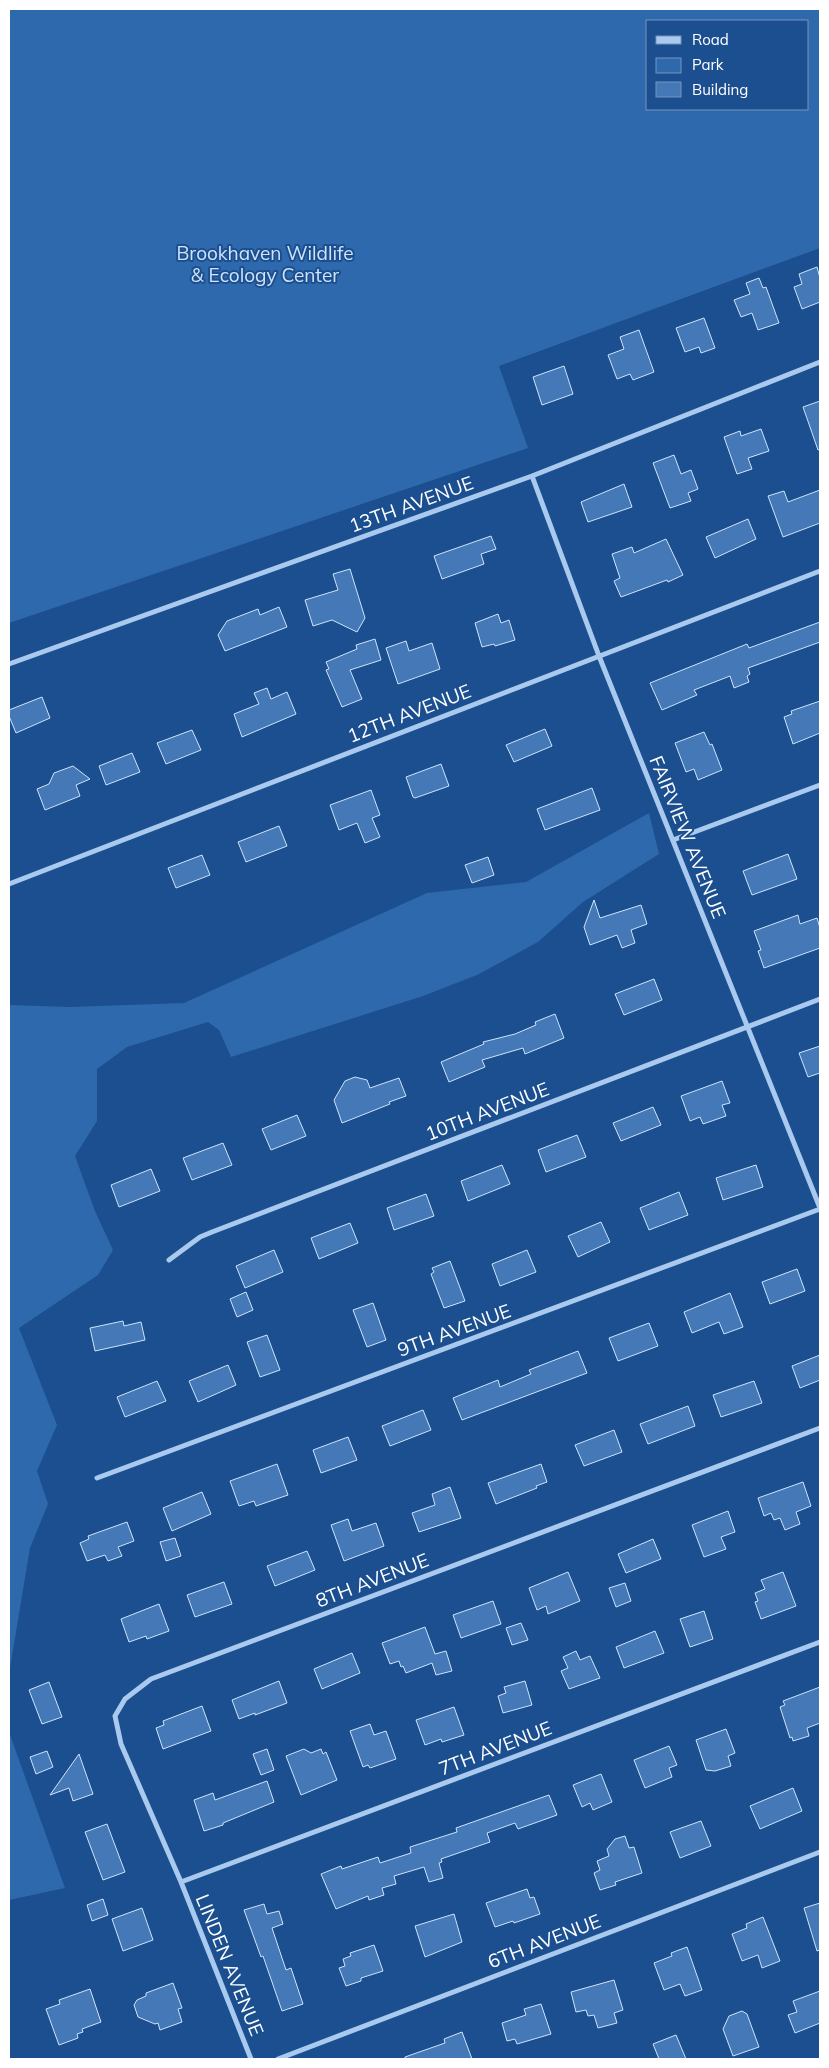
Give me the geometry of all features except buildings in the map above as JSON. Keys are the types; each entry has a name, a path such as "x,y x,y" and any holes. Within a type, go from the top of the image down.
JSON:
{"street":[{"name":"13TH AVENUE","path":"9,664 532,476 820,362"},
{"name":"FAIRVIEW AVENUE","path":"532,476 599,656 820,1209"},
{"name":"12TH AVENUE","path":"9,884 820,571"},
{"path":"673,840 820,785"},
{"name":"10TH AVENUE","path":"169,1260 200,1237 212,1232 820,999"},
{"name":"9TH AVENUE","path":"97,1478 820,1209"},
{"name":"8TH AVENUE","path":"181,1882 122,1744 115,1716 125,1699 150,1679 820,1428"},
{"name":"7TH AVENUE","path":"181,1882 820,1642"},
{"name":"6TH AVENUE","path":"278,2059 820,1852"},
{"name":"LINDEN AVENUE","path":"181,1882 251,2059"}],"green space":[{"name":"Brookhaven Wildlife & Ecology Center","path":"9,9 820,9 820,248 499,366 528,448 9,623"},
{"path":"649,813 659,854 583,902 538,942 477,975 423,996 231,1057 219,1030 208,1022 127,1047 97,1069 97,1121 75,1156 95,1211 113,1250 98,1275 19,1328 57,1425 37,1471 48,1504 30,1548 9,1674 9,1005 70,1007 184,1003 427,893 526,882"},
{"path":"9,1732 65,1888 9,1900"}]}
